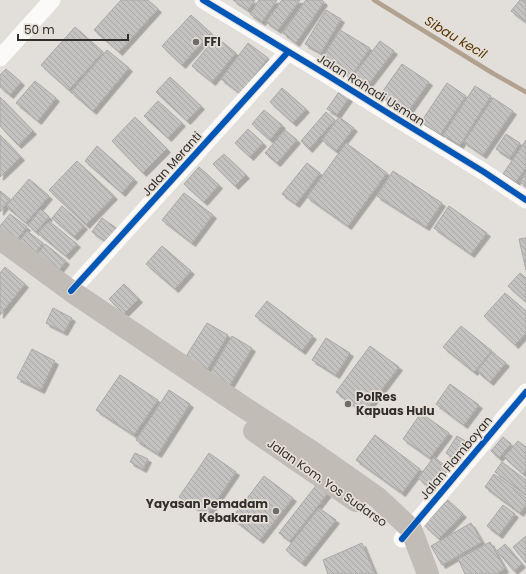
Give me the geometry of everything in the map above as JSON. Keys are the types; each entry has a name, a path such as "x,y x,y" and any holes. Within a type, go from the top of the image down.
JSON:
{"highway":[{"name":"Jalan Kom. Yos Sudarso","path":"0,239 72,292 314,453 378,498 411,539"},
{"name":"Jalan Kom. Yos Sudarso","path":"0,256 70,307 411,539"},
{"path":"411,539 428,574"}],"street":[{"path":"0,58 52,0"},
{"name":"Jalan Rahadi Usman","path":"203,0 484,172 526,200"},
{"name":"Jalan Meranti","path":"72,292 288,52"},
{"name":"Jalan Flamboyan","path":"411,539 526,392"}],"building":[{"path":"121,0 148,0 158,9 119,52 94,30"},
{"path":"233,0 255,0 248,10"},
{"path":"259,0 277,0 262,22 250,14"},
{"path":"282,0 300,0 278,30 266,22"},
{"path":"306,0 322,0 324,2 296,43 283,33"},
{"path":"520,0 526,0 526,22 511,11"},
{"path":"326,10 341,19 321,53 305,44"},
{"path":"191,15 211,33 182,65 162,46"},
{"path":"75,27 103,52 69,90 41,65"},
{"path":"340,30 370,48 351,77 322,58"},
{"path":"216,37 236,53 212,82 192,66"},
{"path":"380,41 394,51 364,90 350,80"},
{"path":"248,43 268,58 241,94 221,79"},
{"path":"107,50 129,68 93,111 71,92"},
{"path":"402,64 429,82 407,113 380,95"},
{"path":"6,69 21,82 10,95 0,87 0,75"},
{"path":"170,77 201,106 187,121 156,92"},
{"path":"35,81 56,98 38,121 16,103"},
{"path":"447,83 466,96 440,135 421,122"},
{"path":"475,86 491,96 460,145 443,135"},
{"path":"282,88 306,109 293,123 270,102"},
{"path":"339,92 349,98 337,115 327,109"},
{"path":"0,97 33,131 18,145 0,126"},
{"path":"493,98 513,111 483,155 464,142"},
{"path":"158,101 182,123 168,138 144,116"},
{"path":"264,110 282,125 270,140 252,124"},
{"path":"326,112 335,120 309,149 301,141"},
{"path":"135,117 167,149 143,173 112,141"},
{"path":"339,117 354,128 336,151 322,140"},
{"path":"248,129 263,143 250,157 235,143"},
{"path":"285,130 297,140 277,163 265,153"},
{"path":"506,134 520,143 510,158 496,149"},
{"path":"0,135 21,157 0,177"},
{"path":"526,140 526,168 516,182 503,174"},
{"path":"346,143 387,173 348,226 307,197"},
{"path":"97,146 134,179 122,193 85,161"},
{"path":"224,154 246,175 235,186 213,164"},
{"path":"77,161 114,196 86,225 49,190"},
{"path":"307,163 320,173 296,204 282,194"},
{"path":"199,167 219,185 204,202 184,184"},
{"path":"393,171 442,203 426,227 377,196"},
{"path":"526,172 526,186 520,182"},
{"path":"29,179 49,196 26,223 6,206"},
{"path":"0,191 10,199 0,212"},
{"path":"184,193 213,215 192,243 162,220"},
{"path":"62,206 84,226 74,237 52,218"},
{"path":"449,206 487,233 471,254 434,228"},
{"path":"41,209 49,217 36,232 28,225"},
{"path":"10,214 27,227 15,242 0,230 0,226"},
{"path":"102,218 122,232 112,245 92,232"},
{"path":"49,221 77,244 66,256 38,233"},
{"path":"27,231 43,243 35,254 19,241"},
{"path":"526,238 526,270 519,239"},
{"path":"45,244 66,261 56,274 35,257"},
{"path":"162,246 191,271 175,289 146,264"},
{"path":"5,267 25,284 0,315 0,273"},
{"path":"520,273 526,278 526,302 508,286"},
{"path":"124,284 139,299 124,314 109,299"},
{"path":"505,293 526,311 526,333 515,345 484,316"},
{"path":"267,301 313,336 302,351 255,316"},
{"path":"53,308 72,318 64,332 46,323"},
{"path":"207,323 228,335 207,370 185,358"},
{"path":"461,326 492,351 474,372 443,347"},
{"path":"232,336 252,348 230,385 210,373"},
{"path":"326,338 350,353 336,375 312,360"},
{"path":"370,346 399,367 364,413 336,392"},
{"path":"32,349 55,361 41,390 17,378"},
{"path":"492,352 506,363 490,382 477,371"},
{"path":"120,375 158,400 134,435 96,410"},
{"path":"450,384 479,405 464,425 436,404"},
{"path":"169,390 190,404 158,454 136,440"},
{"path":"421,413 449,433 430,458 403,439"},
{"path":"375,435 420,469 402,493 356,460"},
{"path":"457,436 469,443 458,461 446,453"},
{"path":"503,437 511,444 499,458 491,451"},
{"path":"518,441 526,447 526,471 523,474 504,457"},
{"path":"135,453 148,459 143,469 130,462"},
{"path":"209,453 236,472 207,515 179,497"},
{"path":"434,457 449,469 433,490 418,478"},
{"path":"502,462 526,480 526,495 495,472"},
{"path":"494,474 526,498 526,505 520,513 485,487"},
{"path":"264,476 293,498 260,540 232,518"},
{"path":"318,483 329,492 290,541 279,533"},
{"path":"448,500 463,514 439,539 424,525"},
{"path":"503,505 515,514 499,535 487,526"},
{"path":"319,508 336,520 302,563 286,550"},
{"path":"471,523 482,542 442,565 431,546"},
{"path":"526,536 526,563 513,547"},
{"path":"490,542 505,569 496,574 465,574 458,559"},
{"path":"362,543 375,574 328,574 323,560"},
{"path":"505,544 522,564 514,571 497,551"}],"waterway":[{"name":"Sibau kecil","path":"374,0 526,92"}],"cycle path":[{"path":"203,0 484,172 526,200"},
{"path":"71,291 288,52"},
{"path":"402,539 526,392"}],"place":[{"name":"FFI","path":"196,42"},
{"name":"PolRes Kapuas Hulu","path":"348,404"},
{"name":"Yayasan Pemadam Kebakaran","path":"276,511"}]}
